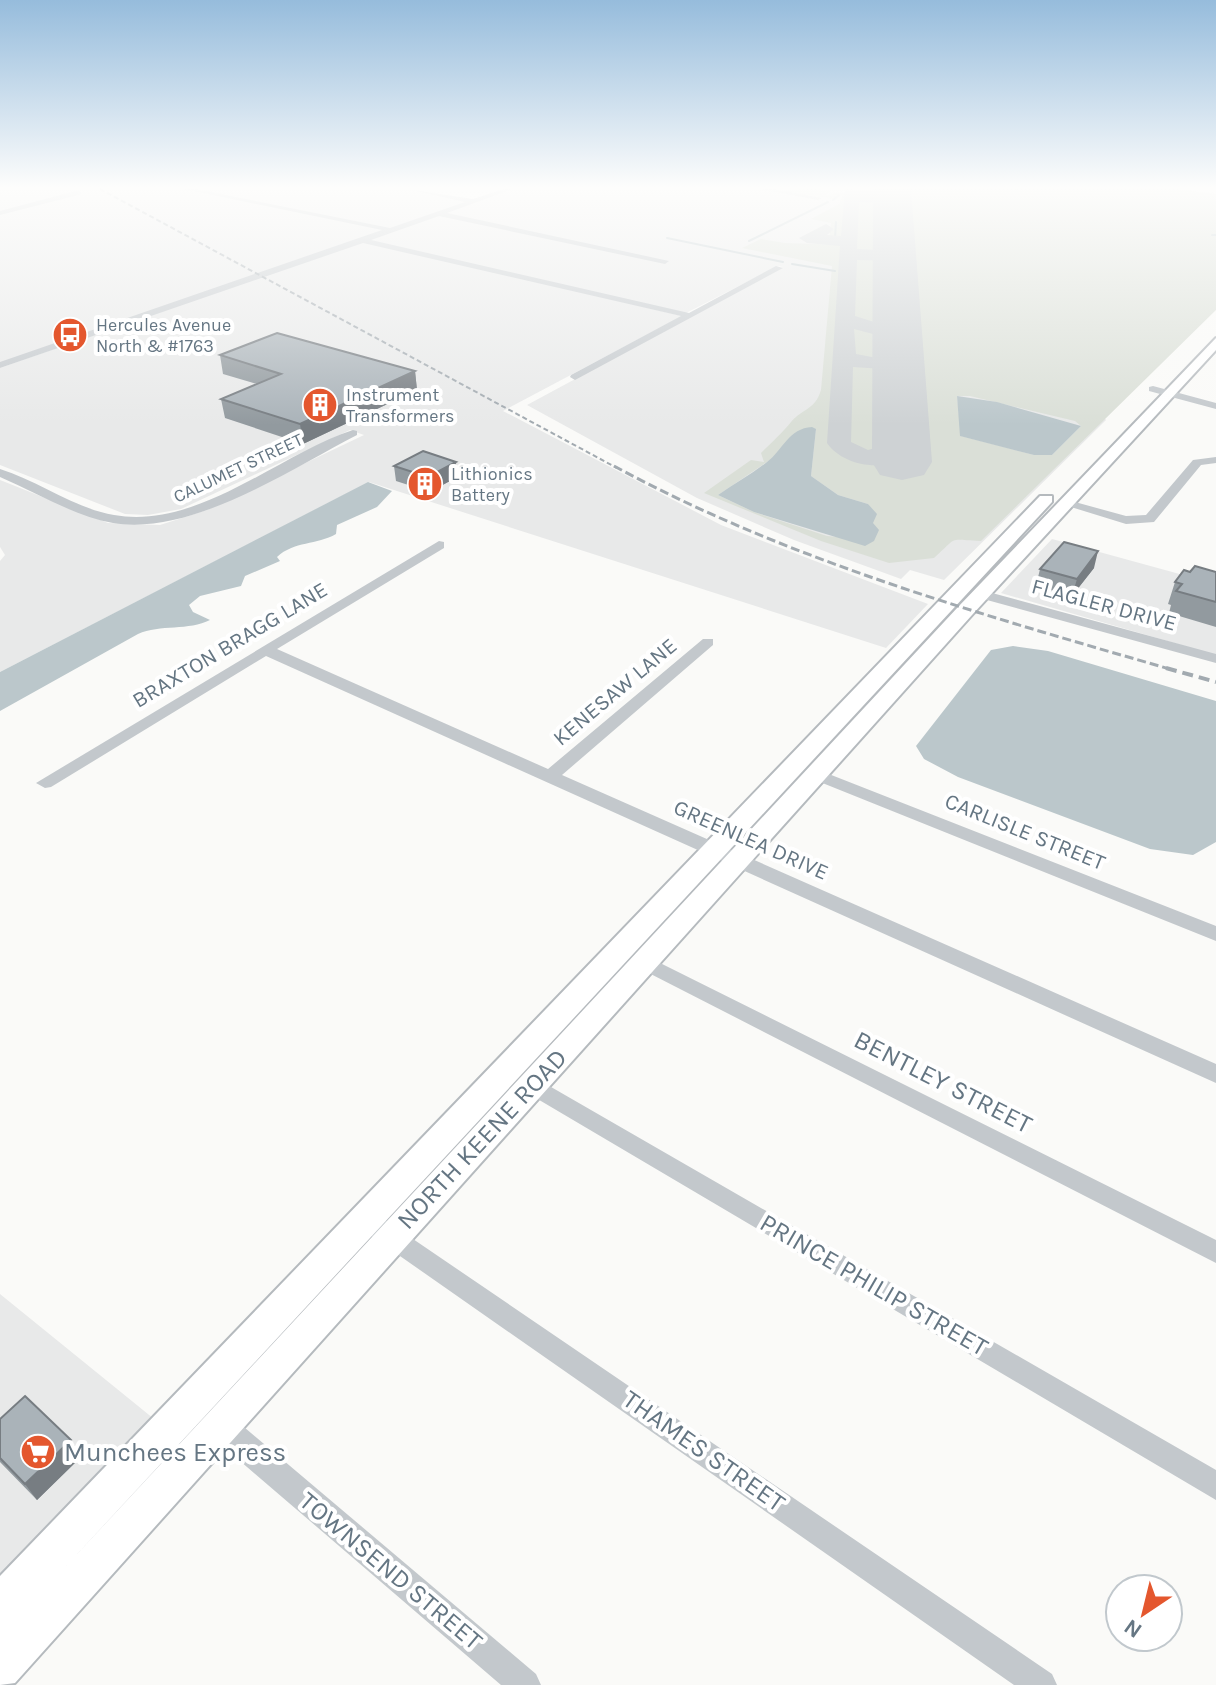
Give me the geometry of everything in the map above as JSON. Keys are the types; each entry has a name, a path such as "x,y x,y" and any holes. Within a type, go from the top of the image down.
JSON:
{"main road":[{"name":"NORTH KEENE ROAD","path":"6,1649 221,1426 380,1227 725,855 945,604 1216,324"},
{"name":"NORTH KEENE ROAD","path":"0,1605 278,1310 380,1227 532,1085 644,962 725,855 816,774 1216,342"},
{"path":"6,1649 213,1401 278,1310"}],"street":[{"path":"0,365 281,268"},
{"path":"481,268 687,315"},
{"path":"575,377 779,268"},
{"path":"1153,389 1216,406"},
{"name":"CALUMET STREET","path":"0,473 114,520 161,520 199,508 353,433"},
{"path":"1064,503 1126,520 1150,519 1197,462 1210,460"},
{"name":"BRAXTON BRAGG LANE","path":"45,783 439,545"},
{"name":"FLAGLER DRIVE","path":"981,594 1216,659"},
{"name":"KENESAW LANE","path":"551,776 708,642"},
{"name":"GREENLEA DRIVE","path":"266,650 1216,1074"},
{"name":"CARLISLE STREET","path":"816,774 1216,934"},
{"name":"BENTLEY STREET","path":"644,962 1216,1252"},
{"name":"PRINCE PHILIP STREET","path":"532,1085 1216,1486"},
{"name":"THAMES STREET","path":"380,1227 1041,1685"},
{"name":"TOWNSEND STREET","path":"221,1426 525,1685"}],"shaded area":[{"path":"0,268 276,268 0,363"},
{"path":"285,268 475,268 682,316 503,411 721,525 928,604 886,648 369,482 0,672 0,561 5,555 0,547 0,480 108,523 160,525 207,510 364,435 350,430 181,509 148,515 125,514 0,465 0,368"},
{"path":"487,268 775,268 686,313"},
{"path":"782,268 989,268 1106,420 944,580 910,570 901,579 794,540 697,498 527,405"},
{"path":"832,268 843,268 833,445 850,457 886,463 919,463 907,268 1216,268 1216,310 981,541 954,540 934,558 889,563 821,541 704,493 751,460 764,462 761,453 818,397","holes":["957,396 970,396 1075,421 1081,426 1052,455 1034,455 961,436","816,429 811,476 838,495 868,504 873,523 838,537 827,536 754,512 718,495"]},
{"path":"853,268 883,268 884,321 867,325 850,319"},
{"path":"849,327 884,332 884,359 870,362 849,354"},
{"path":"849,363 884,368 885,450 882,453 856,452 846,444"},
{"path":"957,396 997,402 1081,426 1052,455 1034,455 960,436"},
{"path":"812,427 816,429 811,476 838,495 868,504 877,514 873,523 879,530 874,541 865,546 754,512 718,495 767,462 797,431"},
{"path":"368,482 392,491 377,507 337,525 336,534 284,552 277,557 280,561 245,576 241,586 200,596 189,605 193,612 210,620 138,634 0,711 0,672"},
{"path":"1052,539 1216,584 1216,655 1001,593"},
{"path":"1013,646 1048,651 1216,701 1216,842 1193,855 1150,849 958,777 924,759 916,746 991,650"},
{"path":"0,1294 159,1423 0,1589"}],"building":[{"path":"277,333 415,371 300,424 221,399 281,374 220,355"},
{"path":"423,451 456,462 428,477 394,466"},
{"path":"1064,542 1098,551 1077,579 1040,569"},
{"path":"1195,566 1216,572 1216,602 1176,591 1182,584 1175,582 1184,570 1190,572"},
{"name":"Munchees Express","path":"25,1396 71,1440 25,1484 0,1458 0,1419"}],"waterway":[{"path":"814,268 835,271"}],"taxiway":[{"path":"845,319 848,268"},
{"path":"843,354 845,319"},
{"path":"845,319 873,328 897,322"},
{"path":"843,354 856,362 870,364 898,358"},
{"path":"843,354 839,443 852,454 868,458 901,448"}],"runway":[{"path":"895,268 902,462"}],"railway":[{"path":"246,268 617,468"},
{"path":"614,466 680,500 818,558 959,606 1170,669"},
{"path":"1166,668 1170,669"},
{"path":"1170,669 1216,682"}],"place":[{"name":"Hercules Avenue North & #1763","path":"70,335"},
{"name":"Instrument Transformers","path":"320,405"},
{"name":"Lithionics Battery","path":"425,484"},
{"name":"Munchees Express","path":"38,1452"}]}
